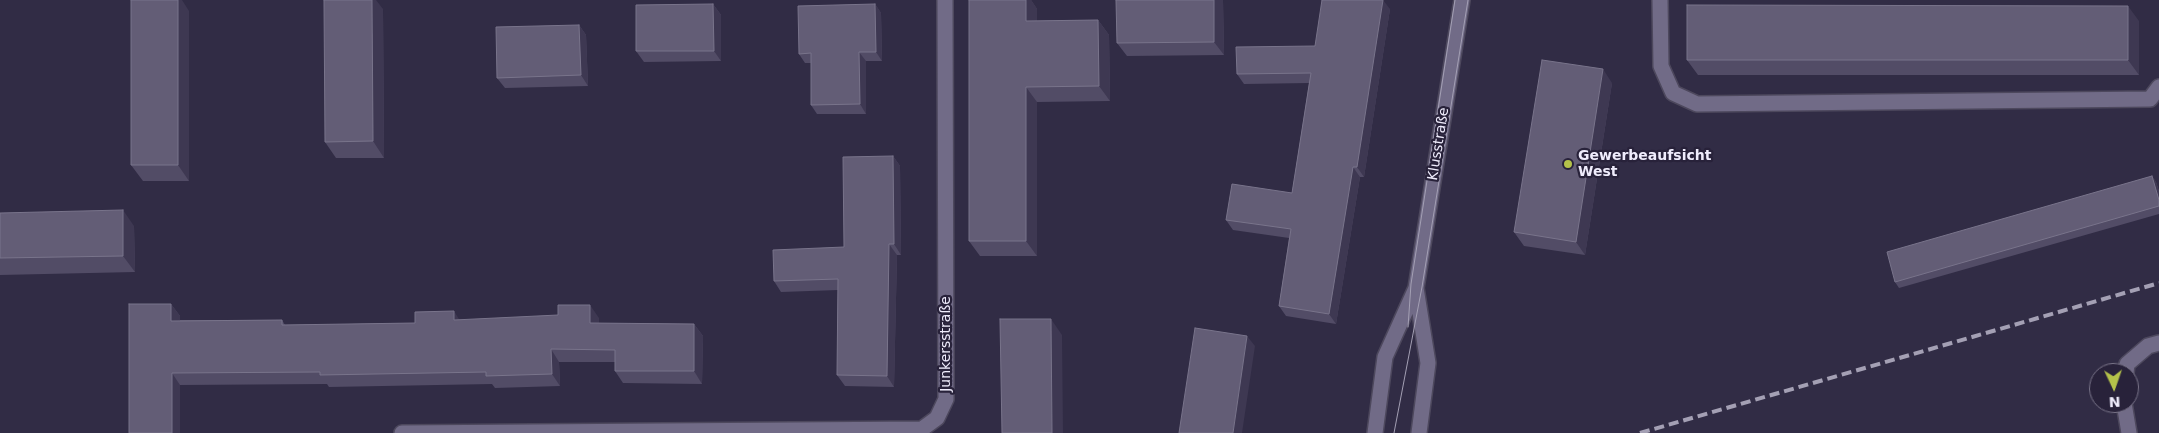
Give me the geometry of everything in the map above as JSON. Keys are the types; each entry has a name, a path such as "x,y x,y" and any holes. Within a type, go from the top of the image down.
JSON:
{"street":[{"name":"Junkersstraße","path":"402,433 922,429 937,418 946,399 945,0"},
{"name":"Klusstraße","path":"1375,433 1385,357 1416,288 1462,0"},
{"path":"1660,0 1661,66 1673,93 1697,104 2150,99 2159,87"},
{"name":"Klusstraße","path":"1416,288 1428,364 1418,433"},
{"path":"2132,363 2148,346 2159,343"},
{"path":"2126,413 2130,433"}],"building":[{"path":"131,0 178,0 178,165 131,165"},
{"path":"324,0 372,0 373,141 325,142"},
{"path":"969,0 1026,0 1026,21 1098,20 1099,86 1026,87 1026,241 969,241"},
{"path":"1116,0 1214,0 1214,42 1117,43"},
{"path":"1322,0 1383,0 1357,167 1353,167 1329,314 1279,306 1291,229 1226,220 1232,184 1292,193 1311,73 1237,74 1236,47 1315,46"},
{"path":"713,4 714,51 636,51 636,5"},
{"path":"875,4 876,52 859,52 860,104 811,105 811,53 799,54 798,6"},
{"path":"1687,5 2128,6 2128,60 1687,60"},
{"path":"579,25 581,75 497,78 496,27"},
{"name":"Gewerbeaufsicht West","path":"1542,60 1603,69 1576,242 1514,232"},
{"path":"893,156 894,244 889,244 887,376 837,375 838,279 774,281 773,250 844,247 843,157"},
{"path":"2152,176 2159,206 1895,282 1887,252"},
{"path":"123,210 123,256 0,258 0,213"},
{"path":"129,304 171,304 171,321 282,320 282,325 415,323 415,312 454,311 454,320 558,315 558,305 590,305 590,323 694,324 694,371 615,371 615,350 551,349 552,374 486,376 486,372 320,375 320,372 172,373 172,433 129,433"},
{"path":"1000,319 1051,319 1052,433 1002,433"},
{"path":"1195,328 1247,336 1233,433 1179,433"}],"tram line":[{"path":"1408,327 1411,284 1455,0"},
{"path":"1394,433 1422,287 1468,0"}],"railway":[{"path":"1640,433 2159,283"}],"place":[{"name":"Gewerbeaufsicht West","path":"1568,164"}]}
